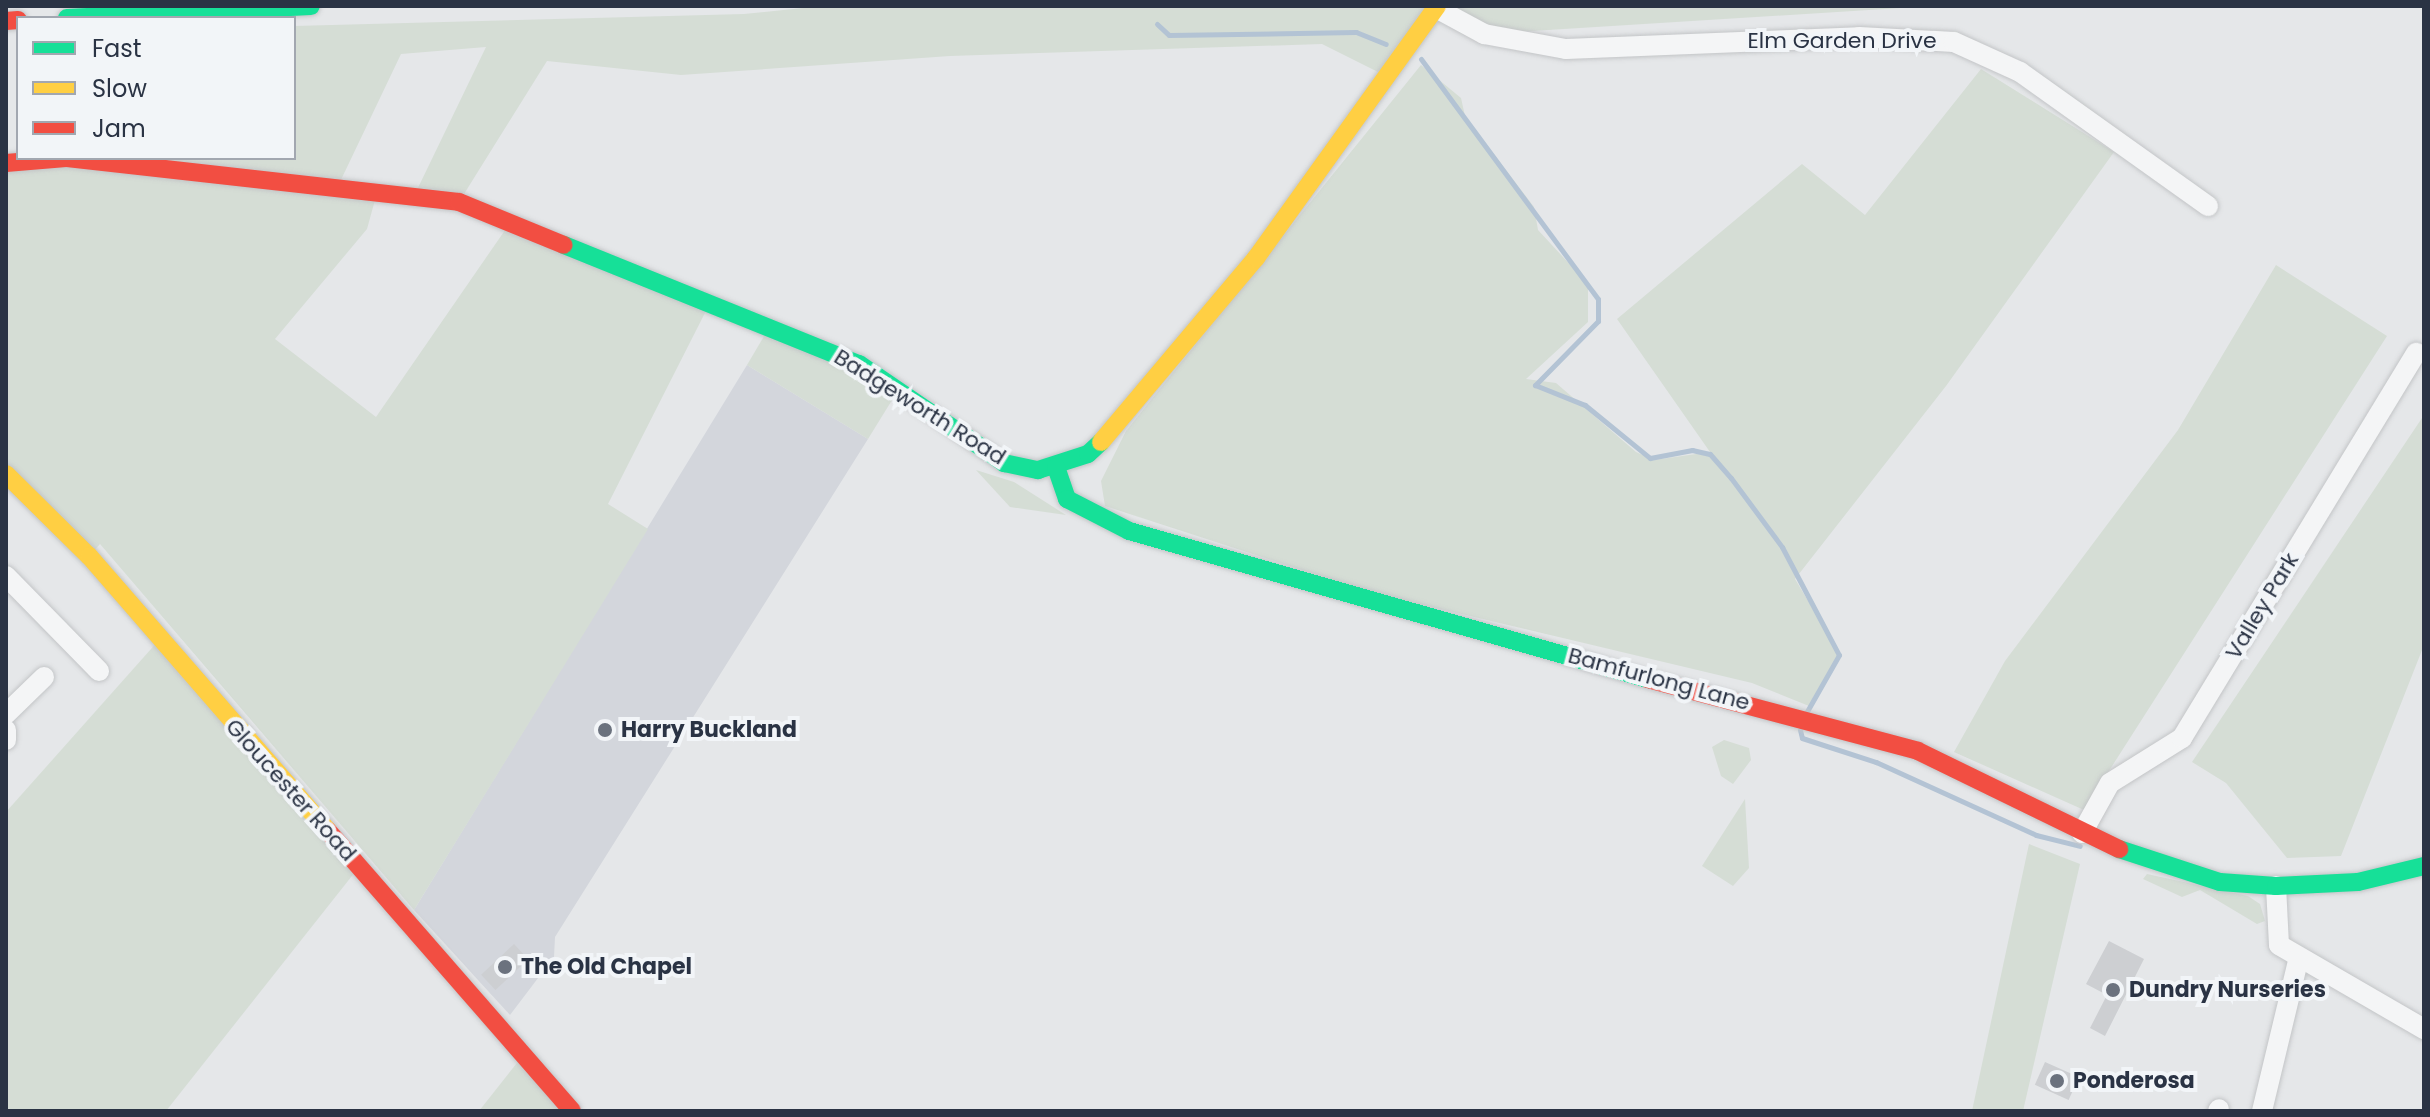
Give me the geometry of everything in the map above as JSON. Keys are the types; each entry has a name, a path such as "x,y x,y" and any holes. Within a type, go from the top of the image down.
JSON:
{"main road":[{"path":"108,16 311,6"},
{"name":"Badgeworth Road","path":"85,160 459,202 859,364 1004,463 1056,467 1088,454 1139,400 1256,258 1437,7"},
{"name":"Badgeworth Road","path":"6,163 43,160"},
{"name":"Bamfurlong Lane","path":"1056,467 1067,499 1129,531 1370,604 1662,677 1918,751 2142,860 2205,877 2276,886 2358,882 2424,866"},
{"name":"Gloucester Road","path":"6,474 89,556 572,1111"}],"street":[{"name":"Elm Garden Drive","path":"1437,7 1484,34 1566,49 1859,37 1954,42 2020,72 2208,206"},
{"name":"Valley Park","path":"2082,833 2110,783 2182,738 2416,353"},
{"path":"6,576 99,671"},
{"path":"6,714 44,677"},
{"path":"6,730 6,740"},
{"path":"2276,886 2275,938 2299,957 2424,1029"},
{"path":"2262,1111 2299,957"}],"shaded area":[{"path":"822,6 1932,6 1484,34 1436,8 1390,78 1322,44 950,56 681,75 547,61 459,202 415,194 486,47 401,54 339,184 378,189 367,229 275,339 376,417 512,220 710,303 608,504 648,529 414,910 100,544 89,556 6,474 6,163 296,160 296,26 744,14"},
{"path":"1421,65 1461,98 1465,116 1534,207 1538,230 1588,284 1588,322 1526,379 1556,383 1636,452 1654,460 1710,452 1617,319 1802,164 1865,215 1981,69 2114,152 1946,386 1795,579 1841,656 1809,706 1752,683 1373,593 1105,506 1101,481 1126,431"},
{"path":"2276,265 2387,336 2084,810 1954,752 2005,661 2178,430"},
{"path":"770,326 897,392 868,439 747,365"},
{"name":"Harry Buckland","path":"747,365 868,439 555,937 554,957 510,1015 414,910"},
{"path":"2424,415 2424,645 2341,856 2287,858 2226,783 2192,762"},
{"path":"976,470 1014,482 1066,515 1010,507"},
{"path":"159,640 359,867 166,1111 6,1111 6,812"},
{"path":"1724,740 1749,748 1751,760 1733,784 1721,776 1712,747"},
{"path":"1745,799 1749,868 1733,886 1702,866"},
{"path":"2029,844 2080,864 2023,1111 1972,1111"},
{"path":"2147,874 2248,896 2260,904 2265,921 2257,924 2200,890 2182,897 2143,879"},
{"path":"524,1054 571,1111 479,1111"}],"building":[{"name":"Dundry Nurseries","path":"2109,941 2144,959 2105,1036 2090,1028 2107,995 2086,984"},
{"name":"The Old Chapel","path":"514,944 528,959 495,990 481,975"},
{"name":"Ponderosa","path":"2045,1062 2079,1077 2069,1100 2035,1085"}],"waterway":[{"path":"1157,24 1169,35 1356,32 1386,44"},
{"path":"1421,59 1598,299 1598,321 1535,385 1585,405 1650,458 1692,450 1710,454 1731,478 1782,547 1839,655 1806,713"},
{"path":"1800,730 1802,738 1876,762 2036,835 2080,846"}],"traffic: fast":[{"path":"108,16 311,6"},
{"path":"564,245 859,364 1004,463 1038,470 1088,454 1101,442"},
{"path":"1056,467 1067,499 1129,531 1648,679"},
{"path":"2119,849 2220,882 2276,886 2358,882 2424,866"}],"traffic: slow":[{"path":"1101,442 1256,258 1437,6"},
{"path":"6,474 89,556 328,831"}],"traffic: jam":[{"path":"6,21 16,20"},
{"path":"6,163 42,160"},
{"path":"85,160 459,202 564,245"},
{"path":"1648,679 1918,751 2119,849"},
{"path":"328,831 572,1111"}],"place":[{"name":"Harry Buckland","path":"605,730"},
{"name":"The Old Chapel","path":"505,967"},
{"name":"Dundry Nurseries","path":"2113,990"},
{"name":"Ponderosa","path":"2057,1081"}]}
